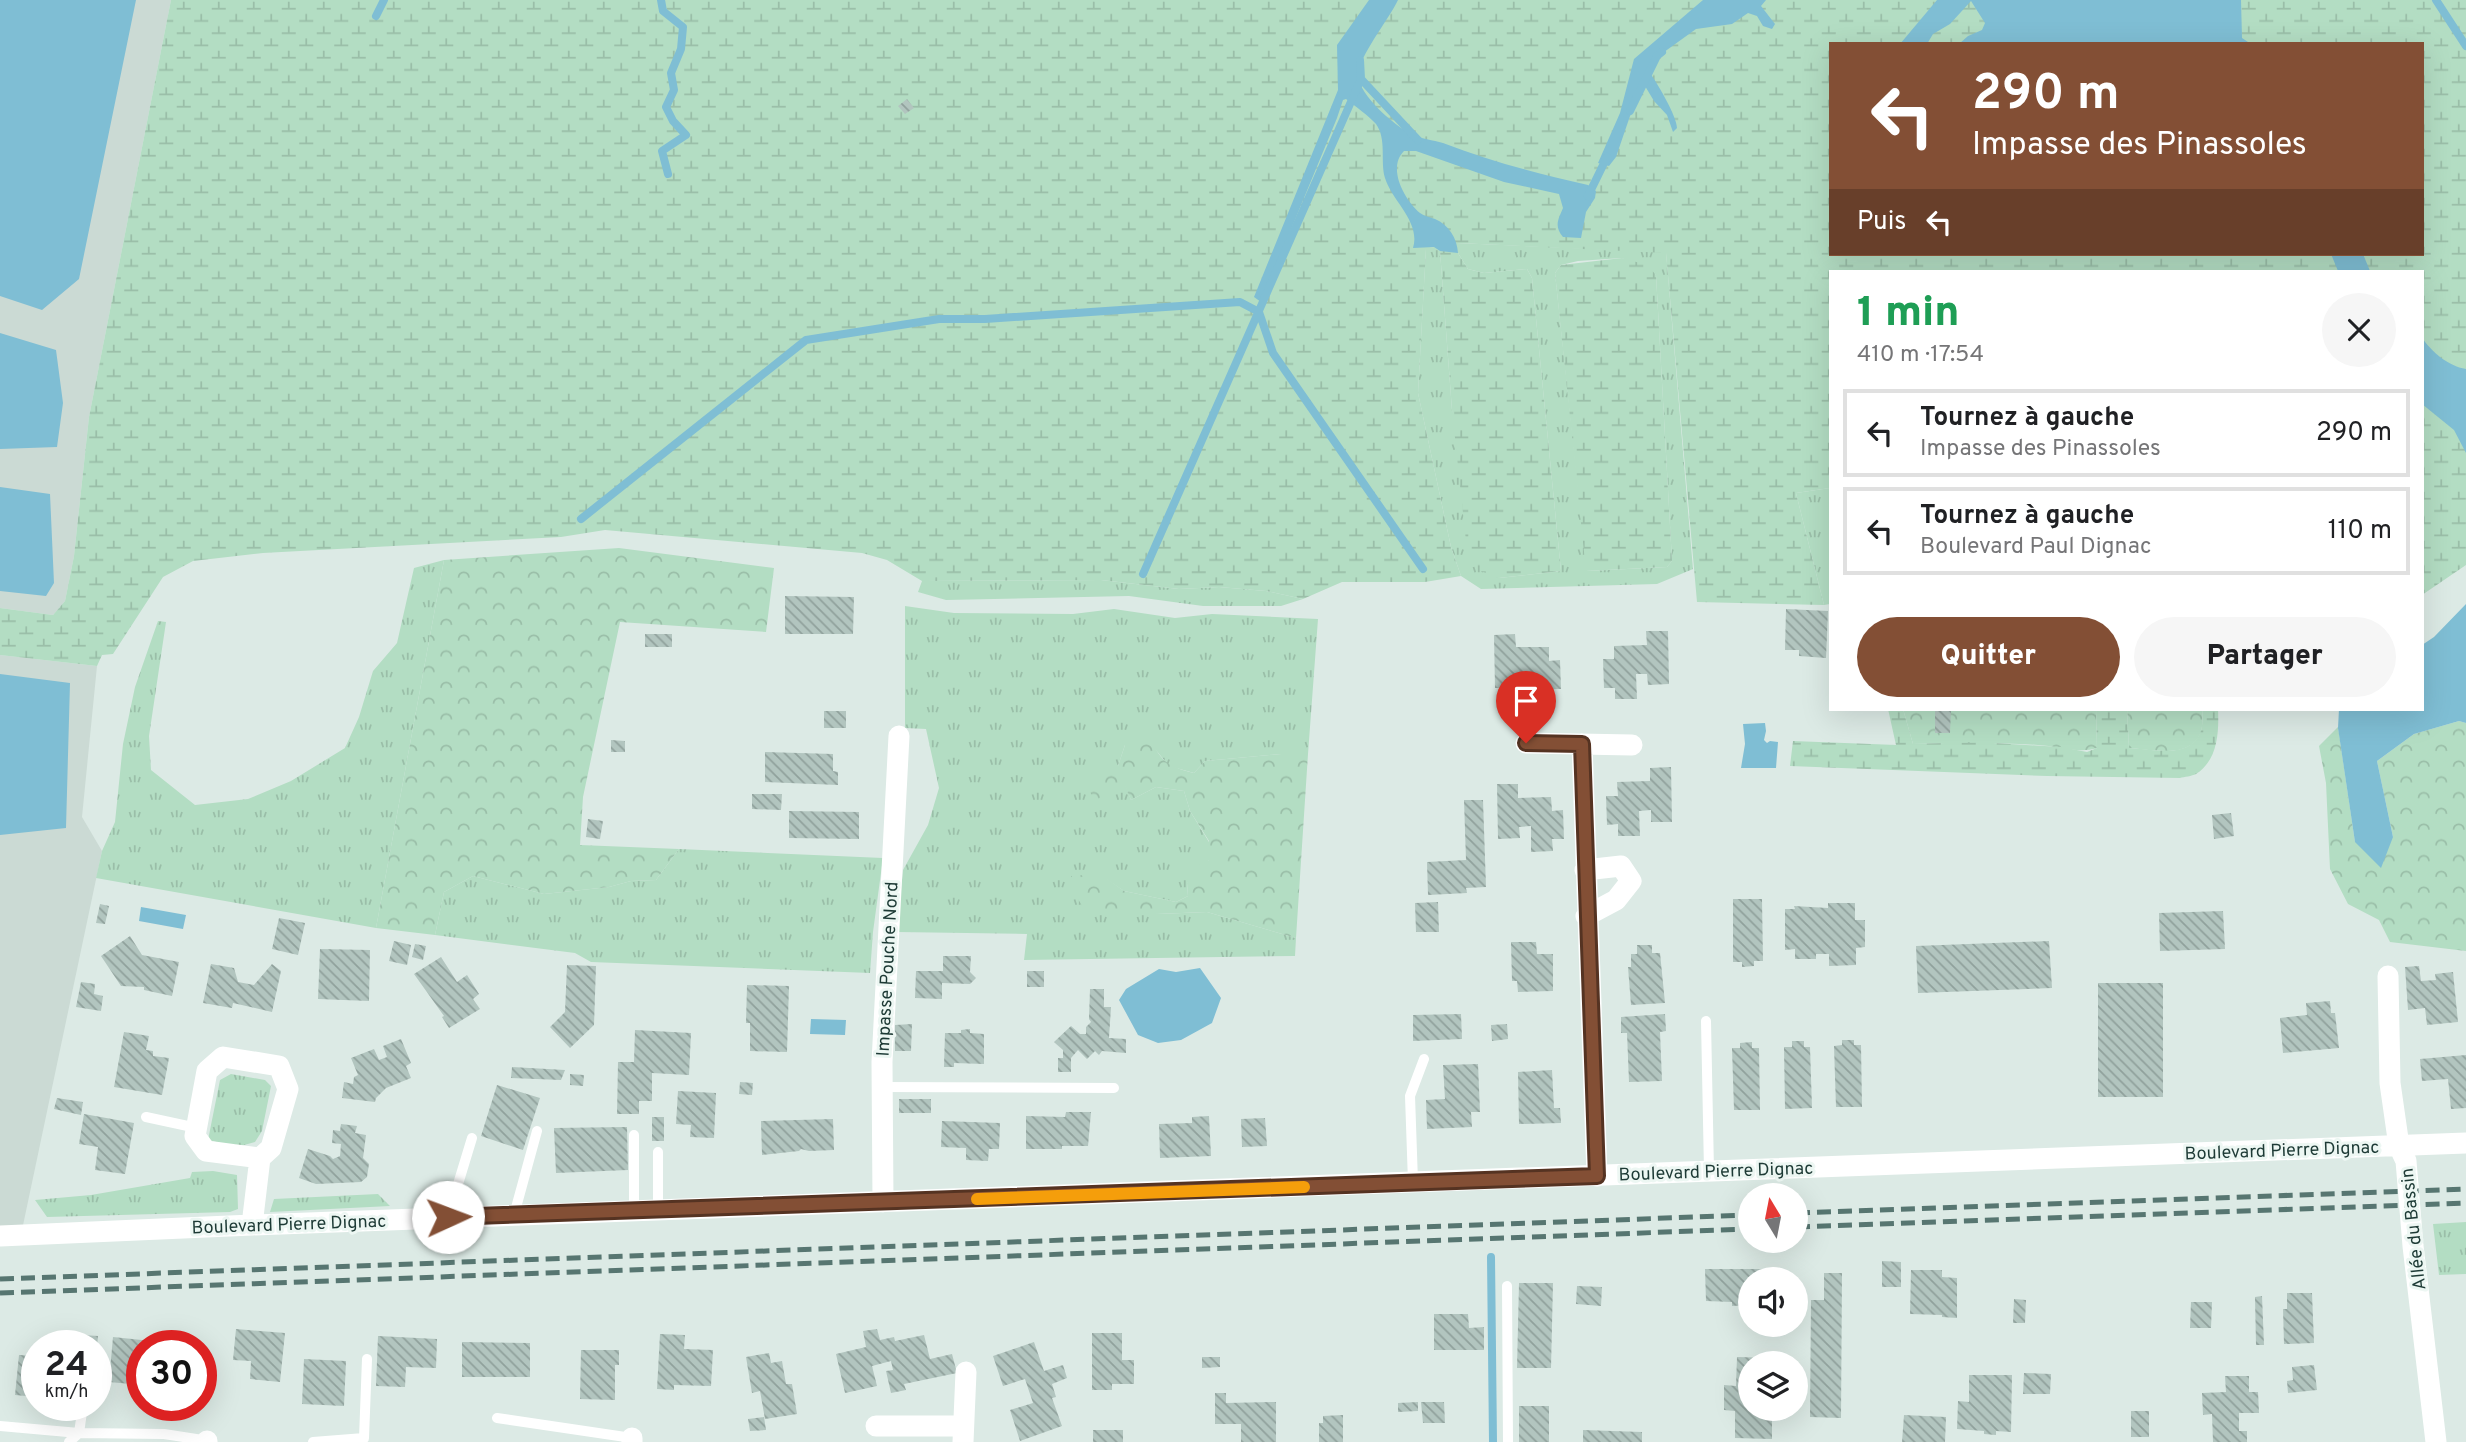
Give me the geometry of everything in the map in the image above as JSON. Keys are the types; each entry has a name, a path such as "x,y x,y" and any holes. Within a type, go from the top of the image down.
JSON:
{"street":[{"name":"Impasse Pouche Nord","path":"883,1202 882,1087 899,736"},
{"path":"1526,743 1632,744"},
{"path":"1582,744 1597,1176"},
{"path":"1585,870 1620,866 1631,881 1616,900 1586,916"},
{"name":"Allée du Bassin","path":"2388,976 2390,1083 2399,1146 2406,1161 2436,1442"},
{"path":"252,1225 260,1158 271,1148 288,1089 279,1066 223,1057 207,1071 195,1136 206,1151 260,1158"},
{"name":"Boulevard Pierre Dignac","path":"0,1236 448,1217 2466,1143"},
{"path":"876,1426 963,1434 967,1372"}],"lane":[{"path":"1706,1021 1709,1171"},
{"path":"1413,1182 1410,1096 1424,1059"},
{"path":"882,1087 1114,1088"},
{"path":"146,1117 197,1128"},
{"path":"514,1216 537,1131"},
{"path":"634,1135 634,1211"},
{"path":"448,1217 472,1139"},
{"path":"658,1152 658,1210"},
{"path":"1507,1286 1508,1442"},
{"path":"313,1442 364,1438 366,1359"},
{"path":"497,1418 632,1440"},
{"path":"69,1442 79,1433 81,1421"},
{"path":"0,1426 79,1433 164,1434 209,1442"}],"shaded area":[{"path":"0,0 171,0 89,417 74,556 65,601 53,615 0,608"},
{"path":"0,655 97,666 82,817 102,851 22,1230 0,1231"}],"green space":[{"path":"171,0 2466,0 2466,565 2424,594 2424,270 1829,270 1829,488 1796,493 1824,605 1697,602 1666,253 1458,243 1458,253 1468,269 1484,273 1527,269 1532,278 1561,571 1499,578 1478,570 1466,541 1452,410 1440,251 1433,247 1426,249 1418,393 1451,547 1461,576 1425,582 1342,582 1303,599 1266,591 1219,587 1179,589 1101,580 922,581 887,560 862,553 605,530 561,537 263,553 193,561 163,577 113,654 102,655 97,666 0,655 0,608 53,615 65,601 74,556 89,417"},
{"path":"1457,243 1666,252 1693,569 1657,584 1481,589 1461,576 1451,547 1418,393 1426,248 1434,247 1440,251 1452,410 1499,578 1561,571 1532,278 1527,269 1484,273 1468,269 1458,253","holes":["1622,258 1656,275 1672,561 1667,567 1587,571 1555,273 1561,265 1578,261"]},
{"path":"1622,258 1647,265 1656,275 1672,561 1667,567 1586,571 1555,273 1561,265"},
{"path":"1829,488 1829,604 1824,605 1796,493"},
{"path":"619,548 774,568 766,632 620,622 583,797 580,845 679,849 656,880 631,881 609,887 544,894 473,876 444,892 435,935 376,928 444,560"},
{"path":"444,560 376,928 96,878 102,851 115,822 123,744 135,687 158,621 166,622 149,736 151,770 195,805 248,799 291,781 345,748 359,717 373,671 397,643 414,568"},
{"path":"1101,580 1179,589 1219,587 1266,591 1303,599 1281,606 1203,606 1129,596 946,600 918,592 922,581"},
{"path":"905,606 954,613 1073,614 1114,609 1175,618 1212,614 1318,619 1308,754 1205,761 1194,773 1169,766 1155,749 1125,745 1118,766 1131,800 1156,787 1184,791 1190,811 1209,842 1209,860 1187,883 1188,896 1176,902 1124,891 1100,875 1157,914 1207,912 1296,938 1295,956 1024,960 1027,934 897,932 903,870 928,825 939,788 926,729 905,728"},
{"path":"1888,711 1904,711 1913,744 1977,742 2061,747 2087,752 2097,748 2096,711 2127,711 2129,748 2170,751 2188,746 2196,740 2201,731 2203,711 2218,711 2216,745 2209,761 2196,774 2180,778 1790,766 1793,741 1896,745"},
{"path":"1904,711 2096,711 2097,748 2090,750 2007,743 1913,744"},
{"path":"2127,711 2203,711 2201,732 2196,741 2188,746 2170,751 2129,748"},
{"path":"2459,721 2466,723 2466,951 2390,942 2379,920 2348,904 2330,869 2326,783 2319,746 2338,727 2355,842 2393,837 2377,761 2414,734"},
{"path":"1147,733 1164,761 1194,773 1205,761 1308,754 1296,938 1207,912 1157,914 1083,907 1074,893 1071,876 1100,874 1124,891 1176,902 1188,896 1187,883 1191,868 1209,860 1209,841 1190,811 1184,791 1156,787 1131,800 1125,786 1094,801 1082,772 1118,766 1125,745"},
{"path":"679,849 883,858 870,973 591,962 575,953 435,935 444,892 473,876 544,894 609,887 631,881 656,880"},
{"path":"231,1074 265,1080 271,1086 262,1131 255,1142 237,1147 208,1140 220,1080"},
{"path":"213,1171 237,1175 238,1209 230,1212 47,1217 35,1200 91,1195 190,1178 192,1172"},
{"path":"378,1194 390,1206 270,1212 274,1199"},
{"path":"2466,1222 2466,1274 2439,1275 2433,1224"}],"water":[{"path":"0,0 136,0 79,279 42,310 0,296"},
{"path":"1369,0 1398,0 1359,69 1360,84 1371,101 1396,124 1415,136 1514,167 1588,185 1596,191 1595,198 1586,212 1581,238 1563,237 1558,230 1563,208 1559,194 1504,182 1416,151 1404,151 1397,166 1403,192 1420,213 1448,228 1456,242 1458,253 1440,251 1434,247 1413,248 1410,220 1385,178 1379,130 1369,117 1346,99 1343,100 1261,302 1254,297 1338,90 1337,45"},
{"path":"1703,0 1766,0 1761,6 1775,24 1772,29 1763,26 1757,16 1748,13 1732,24 1696,29 1653,60 1648,70 1670,107 1677,128 1673,132 1667,115 1654,101 1642,81 1616,157 1609,166 1598,163 1620,113 1634,59"},
{"path":"1937,0 2241,0 2242,38 2248,42 1961,42 1982,30 1985,23 1971,1 1950,24 1933,34 1928,42 1902,42"},
{"path":"2332,256 2364,256 2370,270 2338,270"},
{"path":"0,333 56,350 63,403 57,447 0,449"},
{"path":"2424,340 2441,358 2466,369 2466,453 2454,430 2424,406"},
{"path":"0,487 50,494 54,583 46,596 0,591"},
{"path":"2466,604 2466,723 2459,721 2414,734 2377,761 2393,837 2381,868 2355,842 2338,728 2339,711 2424,711 2424,644"},
{"path":"0,674 70,683 66,828 0,835"},
{"path":"1765,723 1764,740 1767,743 1778,742 1776,768 1741,768 1745,744 1743,724"},
{"path":"141,907 186,915 183,929 139,921"},
{"path":"1200,968 1221,998 1212,1023 1181,1040 1158,1043 1138,1035 1119,1000 1126,989 1159,969 1176,972"},
{"path":"811,1019 846,1020 845,1035 810,1034"}],"building":[{"path":"907,99 914,108 905,114 898,106"},
{"path":"785,596 854,597 853,634 785,634"},
{"path":"1786,609 1828,611 1826,658 1799,656 1799,650 1785,650"},
{"path":"1646,631 1668,631 1669,684 1648,685 1647,674 1636,674 1637,699 1615,699 1615,688 1604,688 1603,659 1614,659 1614,646 1647,645"},
{"path":"645,634 672,634 672,647 645,647"},
{"path":"1515,634 1516,647 1549,647 1549,661 1560,660 1561,689 1550,689 1550,701 1529,702 1528,677 1517,676 1517,688 1495,688 1494,635"},
{"path":"824,711 846,711 846,728 824,728"},
{"path":"1935,711 1951,711 1950,733 1935,733"},
{"path":"611,740 625,741 625,752 611,752"},
{"path":"765,752 833,754 833,771 838,772 838,785 765,782"},
{"path":"1671,767 1672,822 1651,822 1651,810 1639,811 1640,836 1618,836 1618,824 1607,825 1606,796 1618,796 1617,782 1650,781 1650,768"},
{"path":"1497,784 1518,784 1518,798 1551,797 1552,811 1563,810 1564,839 1552,839 1553,851 1531,852 1531,826 1519,827 1520,838 1498,839"},
{"path":"752,794 782,794 781,810 752,809"},
{"path":"1464,800 1483,800 1486,887 1466,888 1467,893 1428,895 1427,862 1466,860"},
{"path":"789,811 859,812 859,839 789,838"},
{"path":"2231,813 2234,836 2214,839 2212,815"},
{"path":"588,819 603,821 600,839 586,837"},
{"path":"1733,899 1762,899 1763,961 1754,961 1754,966 1742,967 1742,962 1733,962"},
{"path":"1438,902 1439,932 1416,932 1415,903"},
{"path":"1828,903 1855,903 1855,920 1865,920 1865,947 1856,948 1856,965 1829,966 1829,954 1816,954 1816,959 1795,959 1795,949 1785,950 1785,909 1795,909 1794,906 1828,908"},
{"path":"100,904 109,906 105,924 96,923"},
{"path":"2223,911 2225,949 2160,951 2159,913"},
{"path":"279,918 305,923 298,955 272,949"},
{"path":"130,936 142,955 179,962 172,996 144,990 144,987 121,986 101,956"},
{"path":"394,941 411,945 407,965 389,961"},
{"path":"2049,941 2052,988 1918,993 1916,946"},
{"path":"1511,942 1536,942 1537,954 1553,954 1553,991 1518,992 1517,981 1512,981"},
{"path":"415,944 426,946 423,960 412,957"},
{"path":"1637,945 1652,945 1652,953 1660,953 1665,1003 1631,1005 1628,967 1631,967 1631,954 1637,954"},
{"path":"320,949 370,950 369,1001 318,999"},
{"path":"943,956 971,956 970,972 976,978 970,984 942,983 942,999 915,998 916,971 943,971"},
{"path":"441,957 457,982 467,975 479,994 473,999 480,1009 449,1028 442,1017 444,1016 414,974"},
{"path":"211,964 234,968 238,982 254,985 272,964 281,971 272,1012 233,1003 232,1008 203,1003"},
{"path":"567,965 596,966 594,1025 570,1048 550,1027 565,1012"},
{"path":"2419,966 2421,981 2436,980 2435,974 2453,972 2458,1022 2427,1025 2425,1008 2408,1010 2405,967"},
{"path":"1027,971 1044,971 1044,987 1027,987"},
{"path":"81,982 95,984 94,994 103,996 101,1011 76,1007"},
{"path":"2098,983 2163,983 2163,1097 2098,1097"},
{"path":"747,985 789,986 787,1052 750,1051 750,1023 746,1023"},
{"path":"1090,989 1104,989 1104,1007 1111,1007 1109,1038 1126,1039 1126,1053 1102,1051 1099,1055 1095,1051 1087,1059 1078,1050 1071,1058 1071,1072 1058,1072 1058,1058 1063,1058 1063,1050 1054,1042 1071,1026 1080,1034 1086,1034 1086,1027 1091,1022"},
{"path":"2330,1001 2331,1013 2335,1013 2339,1048 2283,1053 2280,1018 2307,1015 2306,1003"},
{"path":"1461,1014 1462,1039 1413,1041 1413,1015"},
{"path":"1665,1014 1666,1031 1660,1032 1662,1081 1629,1082 1627,1033 1621,1033 1621,1017"},
{"path":"912,1024 911,1051 895,1051 895,1025"},
{"path":"1507,1024 1508,1039 1492,1041 1491,1025"},
{"path":"970,1029 970,1033 984,1034 984,1064 954,1063 954,1067 944,1067 945,1033 961,1033 961,1030"},
{"path":"635,1030 691,1033 689,1075 652,1073 652,1101 639,1101 639,1114 617,1114 618,1062 634,1062"},
{"path":"124,1032 149,1036 146,1050 153,1051 153,1056 169,1058 162,1095 114,1087"},
{"path":"401,1039 411,1063 406,1066 411,1078 386,1088 375,1102 342,1098 344,1082 353,1084 354,1077 358,1075 351,1058 374,1049 379,1060 387,1057 383,1046"},
{"path":"1842,1040 1854,1040 1854,1045 1861,1045 1862,1107 1836,1107 1834,1046 1842,1045"},
{"path":"1792,1041 1804,1041 1804,1047 1810,1047 1812,1108 1785,1109 1784,1047 1792,1047"},
{"path":"1752,1042 1752,1048 1759,1048 1760,1110 1734,1110 1732,1048 1740,1048 1740,1043"},
{"path":"2466,1055 2466,1108 2451,1109 2448,1079 2422,1081 2420,1059"},
{"path":"1478,1064 1480,1112 1471,1112 1472,1127 1427,1129 1426,1100 1445,1099 1443,1065"},
{"path":"512,1067 565,1070 561,1080 511,1078"},
{"path":"1552,1070 1554,1108 1560,1108 1561,1123 1519,1124 1518,1072"},
{"path":"570,1074 584,1075 583,1086 570,1085"},
{"path":"740,1082 753,1083 752,1095 739,1094"},
{"path":"497,1085 540,1098 523,1150 481,1136"},
{"path":"678,1091 716,1093 714,1138 690,1137 691,1125 676,1124"},
{"path":"57,1098 83,1102 81,1115 54,1109"},
{"path":"899,1099 931,1099 931,1113 899,1113"},
{"path":"1066,1112 1091,1112 1088,1146 1026,1149 1026,1116 1065,1117"},
{"path":"84,1114 134,1123 125,1174 95,1170 98,1147 79,1144"},
{"path":"1209,1116 1211,1156 1160,1158 1159,1124 1192,1123 1192,1117"},
{"path":"652,1117 664,1117 664,1141 652,1141"},
{"path":"1265,1118 1267,1146 1242,1147 1241,1119"},
{"path":"833,1119 834,1150 801,1149 762,1155 761,1121"},
{"path":"942,1121 1000,1123 999,1149 989,1149 988,1161 966,1160 966,1148 941,1147"},
{"path":"341,1124 357,1126 355,1133 366,1135 363,1158 369,1164 367,1177 361,1182 316,1184 299,1178 308,1149 333,1159 340,1156 341,1144 332,1143 333,1130 340,1131"},
{"path":"627,1127 628,1170 556,1173 554,1128"},
{"path":"1882,1261 1901,1262 1901,1287 1882,1287"},
{"path":"1705,1269 1738,1269 1738,1306 1732,1306 1732,1302 1706,1301"},
{"path":"1911,1270 1942,1270 1942,1277 1957,1278 1957,1318 1910,1314"},
{"path":"1824,1273 1842,1273 1841,1418 1810,1417 1811,1300 1824,1300"},
{"path":"1519,1283 1553,1283 1551,1368 1517,1368"},
{"path":"1577,1286 1602,1287 1601,1306 1576,1304"},
{"path":"2287,1293 2312,1293 2314,1343 2284,1344 2283,1309 2287,1309"},
{"path":"2262,1296 2264,1345 2256,1345 2255,1297"},
{"path":"2014,1299 2026,1300 2025,1323 2013,1323"},
{"path":"2191,1302 2212,1302 2211,1328 2190,1328"},
{"path":"1434,1314 1468,1314 1469,1328 1484,1327 1484,1350 1434,1350"},
{"path":"236,1329 285,1333 280,1382 250,1379 251,1361 233,1360"},
{"path":"877,1329 880,1340 894,1337 895,1341 924,1335 930,1359 952,1354 957,1373 904,1384 906,1390 891,1393 886,1371 893,1370 891,1361 872,1366 877,1386 845,1393 836,1354 866,1347 863,1331"},
{"path":"1092,1333 1122,1333 1122,1360 1134,1360 1134,1384 1112,1384 1112,1390 1092,1390"},
{"path":"660,1334 685,1335 684,1349 713,1350 711,1386 674,1385 674,1390 657,1389"},
{"path":"378,1336 437,1339 436,1368 406,1367 405,1387 376,1386"},
{"path":"113,1337 126,1338 126,1384 112,1382"},
{"path":"462,1342 530,1343 530,1377 462,1377"},
{"path":"1034,1342 1044,1371 1063,1365 1067,1378 1052,1384 1056,1397 1052,1398 1062,1426 1020,1441 1010,1410 1033,1403 1025,1379 1003,1386 993,1356"},
{"path":"581,1350 619,1350 619,1365 615,1365 615,1400 580,1399"},
{"path":"769,1353 771,1363 782,1361 786,1384 792,1384 797,1414 765,1419 760,1391 752,1393 746,1357"},
{"path":"19,1355 21,1355 21,1396 15,1395"},
{"path":"1202,1357 1220,1357 1220,1367 1202,1368"},
{"path":"1738,1357 1738,1421 1772,1421 1772,1439 1735,1438 1735,1411 1724,1410 1724,1385 1736,1386"},
{"path":"304,1359 346,1361 344,1406 302,1404"},
{"path":"2314,1365 2317,1390 2288,1393 2287,1381 2293,1380 2292,1367"},
{"path":"2024,1373 2051,1374 2050,1394 2023,1394"},
{"path":"1969,1375 2012,1375 2011,1432 1996,1431 1996,1435 1984,1434 1984,1431 1957,1429 1958,1401 1969,1402"},
{"path":"2225,1376 2249,1376 2249,1392 2258,1392 2259,1413 2239,1413 2239,1431 2247,1431 2247,1442 2213,1442 2212,1414 2203,1415 2202,1393 2226,1392"},
{"path":"1215,1393 1226,1393 1226,1403 1276,1402 1276,1442 1241,1442 1241,1424 1215,1424"},
{"path":"1418,1402 1418,1411 1398,1412 1398,1403"},
{"path":"1421,1402 1444,1402 1445,1423 1423,1423"},
{"path":"1519,1406 1549,1406 1549,1442 1519,1442"},
{"path":"2131,1411 2149,1411 2149,1437 2131,1437"},
{"path":"1343,1415 1343,1442 1319,1442 1319,1423 1323,1423 1323,1416"},
{"path":"1904,1415 1946,1417 1945,1442 1902,1442"},
{"path":"764,1417 766,1430 750,1431 748,1419"},
{"path":"1093,1430 1123,1430 1123,1442 1093,1442"},
{"path":"1583,1430 1642,1432 1642,1442 1583,1442"}],"waterway":[{"path":"376,16 384,0"},
{"path":"661,0 663,11 683,27 681,49 671,73 674,90 666,107 673,121 686,135 662,151 668,174"},
{"path":"2436,0 2466,46"},
{"path":"1630,111 1657,56 1662,52"},
{"path":"1360,60 1361,79 1418,140"},
{"path":"1143,574 1361,79"},
{"path":"1588,196 1607,157"},
{"path":"581,519 806,340 939,319 985,319 1240,302 1259,312 1273,353 1423,569"},
{"path":"1491,1257 1493,1442"}],"railway":[{"path":"1808,1213 2466,1189"},
{"path":"1808,1227 2466,1203"},
{"path":"0,1279 1738,1215"},
{"path":"0,1293 1738,1229"}],"slow traffic":[{"path":"977,1199 1304,1187"}],"route":[{"path":"448,1217 1597,1176 1582,744 1526,743"}]}
